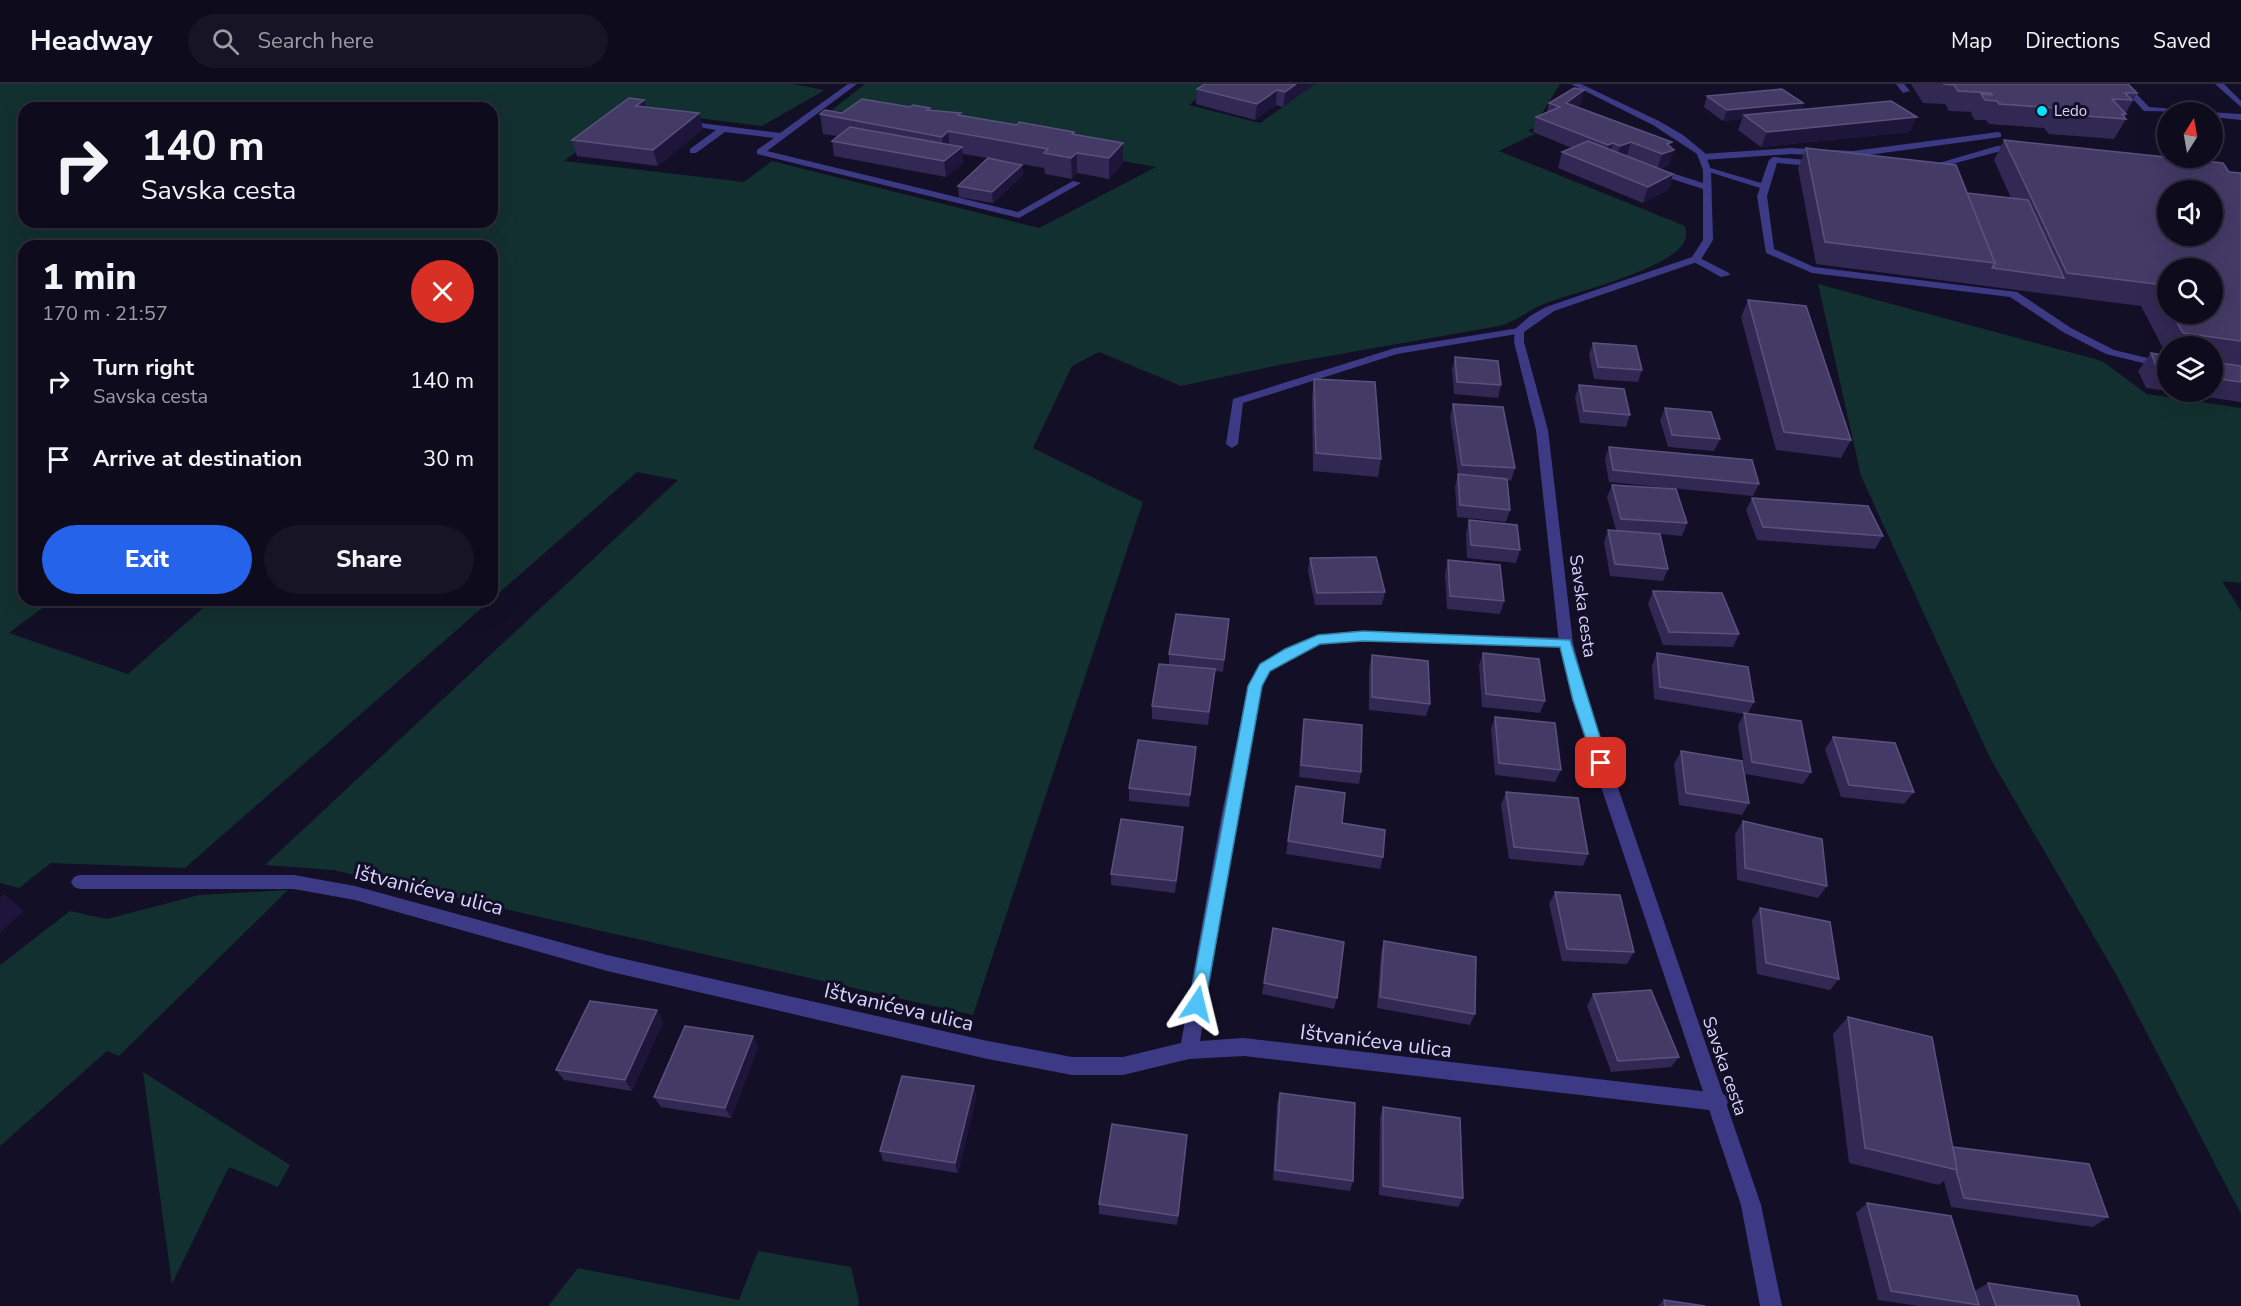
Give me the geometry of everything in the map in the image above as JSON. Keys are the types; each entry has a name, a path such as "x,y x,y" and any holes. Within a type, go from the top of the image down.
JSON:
{"street":[{"path":"853,84 760,152 1019,215 1076,183"},
{"path":"1575,84 1680,136 1705,164 1766,187"},
{"path":"2123,84 2147,109 2157,110"},
{"path":"2220,84 2241,105"},
{"path":"2223,115 2241,117"},
{"path":"670,122 782,136"},
{"path":"693,151 723,129"},
{"path":"1705,164 1781,152 1853,154 1998,135"},
{"path":"1919,170 1997,149 2028,148"},
{"path":"1973,155 2007,159"},
{"path":"1829,165 1773,160 1762,196 1769,251 1812,270 2013,294 2067,330 2110,352 2157,363"},
{"path":"1232,444 1238,401 1395,351 1519,331 1534,318 1550,309 1696,259 1708,240 1705,164"},
{"path":"1669,175 1706,186"},
{"path":"1696,259 1725,275"},
{"name":"Savska cesta","path":"1519,331 1522,358 1542,430 1566,643 1584,712 1751,1205 1771,1306"},
{"path":"1189,1050 1231,807 1255,686 1265,668 1289,652 1318,640 1363,636 1566,643"},
{"name":"Ištvanićeva ulica","path":"80,882 294,882 355,893 608,963 983,1049 1072,1066 1123,1066 1189,1050 1244,1047 1718,1102"}],"green space":[{"path":"0,84 792,84 825,90 762,126 632,110 564,161 744,182 772,161 1039,228 1156,167 832,110 865,84 1215,84 1189,105 1260,123 1315,84 1560,84 1538,120 1542,122 1528,131 1535,134 1499,151 1685,226 1685,240 1677,251 1663,261 1622,278 1544,304 1499,326 1284,364 1181,386 1099,352 1072,366 1033,448 1143,502 973,1015 333,870 265,865 678,480 637,472 498,594 498,240 18,240 18,606 45,606 9,633 128,674 205,606 484,606 185,868 51,863 19,888 0,883"},
{"path":"1818,284 2102,361 2147,394 2157,395 2157,402 2201,402 2241,408 2241,583 2222,581 2241,611 2241,1214 2117,976 1990,758 1861,476"},
{"path":"288,890 119,1056 107,1051 0,1146 0,965 70,911 107,919 199,895"},
{"path":"143,1072 290,1165 278,1187 229,1167 172,1284"},
{"path":"758,1251 851,1267 858,1306 548,1306 578,1268 739,1300"}],"building":[{"path":"1205,84 1296,84 1285,92 1277,90 1257,104 1197,89"},
{"path":"1943,84 2128,84 2137,93 2125,93 2132,100 2112,99 2126,114 2122,114 2126,119 2060,114 2055,108 1999,104 1997,101 1985,100 1981,94 1992,95 1991,93 1958,91 1954,85"},
{"path":"1574,88 1584,90 1566,103 1672,142 1667,144 1674,150 1662,154 1631,142 1620,146 1613,143 1608,145 1536,117 1560,107 1549,103"},
{"path":"1782,89 1803,103 1727,110 1707,96"},
{"path":"629,98 644,100 636,106 699,113 653,150 572,140"},
{"path":"862,99 961,113 958,115 1017,125 1019,122 1123,143 1109,158 1077,153 1071,158 1044,153 1048,149 948,131 942,137 820,114 825,110 842,113"},
{"path":"1891,101 1917,117 1767,132 1744,115"},
{"path":"850,127 962,147 944,161 832,141"},
{"path":"2004,140 2157,156 2157,168 2223,168 2223,163 2229,172 2241,173 2241,341 2223,339 2223,336 2183,333 2178,324 2223,324 2223,258 2157,258 2157,286 2067,273"},
{"path":"1588,141 1673,174 1648,187 1562,152"},
{"path":"1806,148 1956,165 1995,263 1825,242"},
{"path":"988,158 1022,165 992,192 958,186"},
{"path":"1967,193 2028,200 2064,278 1992,268 1995,263"},
{"path":"1748,300 1806,306 1851,440 1784,432"},
{"path":"1593,343 1636,346 1642,370 1598,367"},
{"path":"2151,353 2157,354 2157,368"},
{"path":"1455,357 1498,361 1501,385 1457,382"},
{"path":"2223,364 2241,366 2241,382 2223,380"},
{"path":"1314,379 1375,382 1381,459 1316,453"},
{"path":"1579,385 1624,389 1630,415 1584,411"},
{"path":"1453,404 1503,407 1515,468 1462,465"},
{"path":"1665,408 1711,412 1720,439 1672,435"},
{"path":"1609,447 1752,460 1759,484 1613,470"},
{"path":"1458,474 1507,479 1510,510 1460,505"},
{"path":"1612,485 1676,489 1687,523 1621,519"},
{"path":"1752,498 1868,506 1883,536 1763,527"},
{"path":"1469,520 1517,525 1520,550 1471,545"},
{"path":"1608,530 1660,534 1668,569 1615,564"},
{"path":"1376,557 1385,592 1317,593 1310,558"},
{"path":"1448,560 1500,565 1504,601 1450,596"},
{"path":"1653,591 1722,593 1739,634 1669,632"},
{"path":"1176,614 1229,619 1224,660 1169,654"},
{"path":"1483,653 1539,659 1545,701 1486,694"},
{"path":"1657,653 1748,667 1754,702 1660,687"},
{"path":"1372,655 1428,661 1430,704 1372,697"},
{"path":"1159,664 1215,669 1209,712 1152,706"},
{"path":"1744,713 1801,721 1811,772 1752,762"},
{"path":"1495,717 1555,723 1561,770 1499,763"},
{"path":"1304,719 1362,725 1361,772 1301,765"},
{"path":"1833,737 1895,743 1914,792 1849,785"},
{"path":"1138,740 1196,747 1190,795 1129,788"},
{"path":"1681,751 1742,761 1749,803 1686,793"},
{"path":"1296,786 1345,793 1342,823 1385,830 1383,857 1288,841"},
{"path":"1506,792 1578,798 1588,854 1514,847"},
{"path":"1121,819 1183,827 1176,881 1111,874"},
{"path":"1743,821 1822,839 1827,886 1745,868"},
{"path":"1555,892 1620,895 1634,952 1567,949"},
{"path":"1760,908 1830,922 1839,979 1766,963"},
{"path":"1273,928 1344,942 1337,998 1264,983"},
{"path":"1384,941 1476,957 1475,1014 1380,997"},
{"path":"1651,990 1679,1057 1618,1061 1593,994"},
{"path":"590,1001 657,1010 625,1080 556,1070"},
{"path":"1848,1017 1932,1037 1957,1170 1865,1148"},
{"path":"685,1026 753,1036 725,1108 654,1097"},
{"path":"902,1076 974,1086 955,1163 880,1151"},
{"path":"1280,1093 1355,1103 1353,1181 1275,1170"},
{"path":"1383,1107 1460,1118 1463,1198 1383,1186"},
{"path":"1112,1124 1187,1135 1178,1216 1099,1204"},
{"path":"1953,1147 2089,1164 2108,1217 1964,1198 1956,1170"},
{"path":"1867,1203 1951,1216 1979,1305 1891,1291"},
{"path":"1988,1283 2077,1296 2080,1306 1996,1306"},
{"path":"1664,1300 1705,1306 1665,1306"}],"place":[{"name":"Ledo","path":"2042,111"}],"route":[{"path":"1197,1004 1229,818 1255,686 1265,668 1289,652 1318,640 1363,636 1566,643 1580,700 1601,763"}]}
